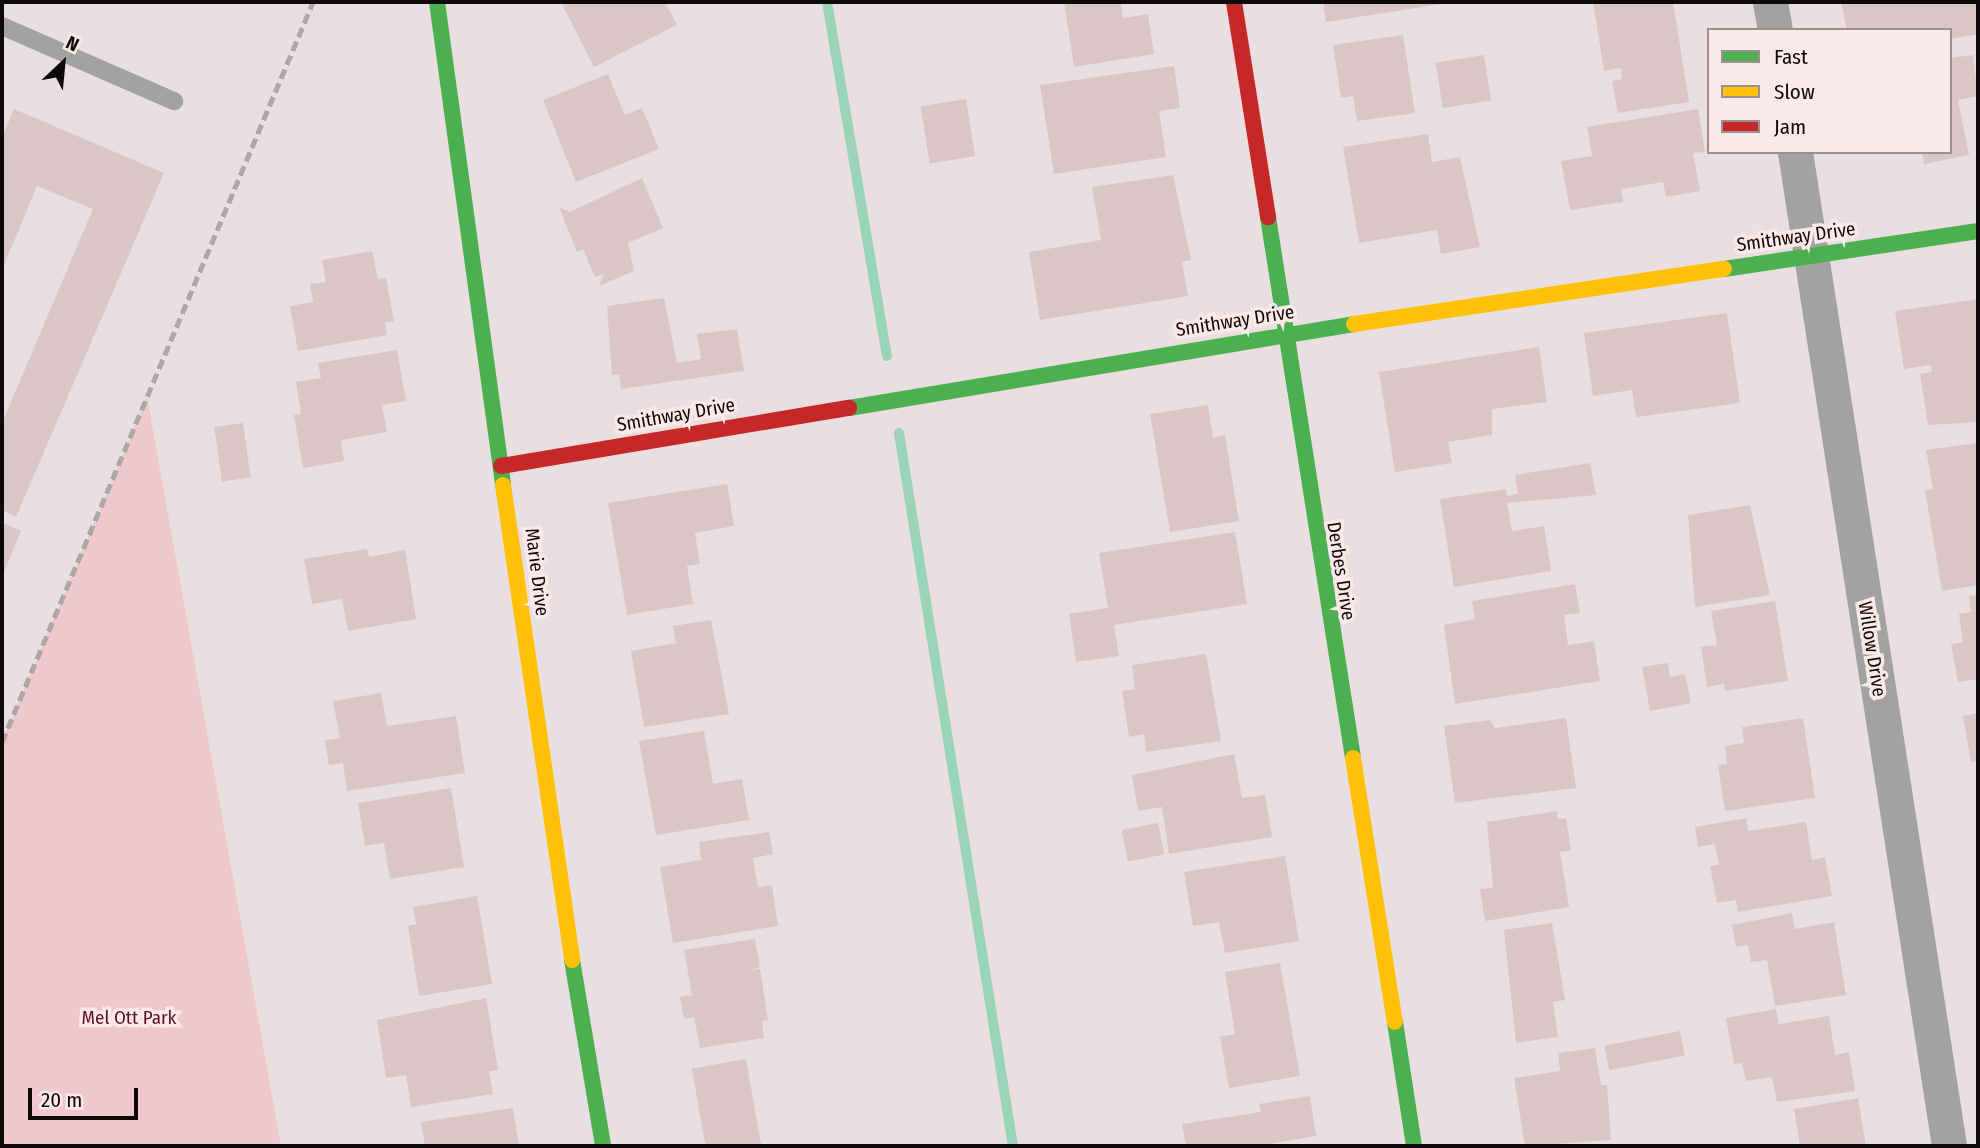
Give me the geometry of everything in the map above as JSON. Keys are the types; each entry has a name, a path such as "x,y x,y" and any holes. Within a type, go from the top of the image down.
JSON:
{"street":[{"name":"Marie Drive","path":"438,2 545,796 603,1146"},
{"name":"Derbes Drive","path":"1234,2 1282,335 1414,1146"},
{"path":"1770,2 1775,28"},
{"name":"Willow Drive","path":"1795,154 1949,1146"},
{"name":"Smithway Drive","path":"501,466 1282,335 1978,231"}],"lane":[{"path":"2,26 174,101"}],"green space":[{"name":"Mel Ott Park","path":"147,397 281,1146 2,1146 2,742"}],"building":[{"path":"561,2 665,2 677,25 594,67"},
{"path":"1064,2 1121,2 1123,18 1148,14 1154,54 1074,67"},
{"path":"1323,2 1448,2 1448,3 1326,22"},
{"path":"1593,2 1673,2 1689,102 1618,113 1612,81 1622,79 1621,68 1604,71"},
{"path":"1841,2 1978,2 1978,34 1952,39 1952,28 1847,28"},
{"path":"1403,35 1415,113 1357,121 1353,96 1341,98 1333,45"},
{"path":"1484,55 1491,100 1443,108 1436,63"},
{"path":"1973,55 1978,96 1958,100 1969,155 1924,164 1922,154 1952,154 1952,58"},
{"path":"1174,66 1180,108 1159,111 1166,157 1054,174 1040,85"},
{"path":"608,74 625,115 642,108 659,149 576,182 543,100"},
{"path":"966,99 975,156 930,163 921,106"},
{"path":"14,109 164,173 16,517 2,510 2,423 93,209 37,186 2,270 2,137"},
{"path":"1698,109 1705,152 1693,153 1700,191 1666,197 1663,182 1621,189 1623,202 1570,210 1561,161 1592,156 1587,127"},
{"path":"1428,134 1432,162 1460,157 1480,247 1441,254 1437,230 1359,243 1343,147"},
{"path":"1173,175 1191,260 1182,262 1188,296 1040,320 1029,252 1101,240 1092,187"},
{"path":"642,178 663,228 628,243 634,271 599,286 604,274 595,277 583,249 577,252 559,207 570,212"},
{"path":"372,251 378,279 386,278 394,321 385,323 387,335 298,351 290,306 313,302 310,284 326,282 322,260"},
{"path":"664,298 677,363 701,359 697,334 737,329 744,371 621,389 619,374 612,375 607,306"},
{"path":"1978,299 1978,422 1928,425 1920,374 1932,372 1931,365 1904,369 1895,311"},
{"path":"1727,313 1740,403 1636,417 1632,390 1593,396 1584,333"},
{"path":"1539,347 1547,402 1492,409 1492,435 1448,442 1452,463 1395,472 1379,372"},
{"path":"397,350 406,401 382,405 387,432 341,440 344,461 303,468 294,415 301,414 296,382 321,378 318,363"},
{"path":"1208,405 1213,438 1225,435 1239,521 1170,532 1150,414"},
{"path":"243,423 251,477 222,482 214,427"},
{"path":"1978,443 1978,585 1942,591 1925,490 1933,489 1926,450"},
{"path":"1590,463 1596,495 1507,503 1512,531 1544,526 1551,571 1454,587 1440,499 1506,489 1507,496 1518,494 1515,475"},
{"path":"727,484 734,526 695,533 700,564 687,566 693,604 627,615 608,503"},
{"path":"1750,505 1770,595 1695,607 1688,515"},
{"path":"2,522 21,531 2,577"},
{"path":"1235,532 1247,604 1114,625 1119,656 1076,662 1069,614 1108,608 1099,553"},
{"path":"367,549 369,557 405,550 416,619 348,631 342,599 312,604 304,559"},
{"path":"1575,584 1580,613 1564,615 1568,645 1594,641 1600,681 1455,704 1444,625 1475,619 1472,601"},
{"path":"1978,595 1978,679 1958,682 1951,644 1963,642 1959,614 1971,612 1969,596"},
{"path":"1775,601 1788,681 1725,691 1724,684 1707,687 1701,647 1717,645 1711,611"},
{"path":"711,620 729,714 644,727 631,651 676,643 673,626"},
{"path":"1206,654 1221,741 1146,752 1144,734 1129,737 1122,691 1135,689 1132,665"},
{"path":"1668,663 1670,677 1685,674 1691,703 1650,711 1642,667"},
{"path":"381,693 387,726 456,716 465,773 347,791 343,763 329,765 325,740 340,738 333,701"},
{"path":"1978,713 1978,761 1971,762 1963,716"},
{"path":"1566,718 1576,788 1455,803 1444,726 1490,720 1495,728"},
{"path":"1803,718 1815,798 1725,811 1718,765 1727,764 1725,746 1744,743 1742,727"},
{"path":"704,731 713,784 742,779 749,820 656,835 639,741"},
{"path":"1234,754 1242,798 1265,795 1272,837 1169,854 1162,807 1138,811 1132,775"},
{"path":"451,788 464,867 390,879 384,843 365,846 358,803"},
{"path":"1557,811 1558,819 1566,818 1571,850 1560,852 1569,907 1485,921 1480,889 1493,888 1487,822"},
{"path":"1746,818 1748,831 1806,822 1812,860 1825,857 1832,896 1738,912 1736,900 1717,903 1710,866 1719,865 1715,844 1698,847 1695,827"},
{"path":"1158,823 1164,854 1128,861 1122,830"},
{"path":"769,832 773,854 753,858 758,887 772,885 778,926 673,943 660,867 701,860 699,842"},
{"path":"1285,856 1299,941 1225,953 1219,922 1193,926 1184,872"},
{"path":"477,896 492,984 419,996 408,926 416,924 413,907"},
{"path":"1792,913 1795,929 1834,922 1846,995 1775,1006 1767,960 1751,962 1748,945 1736,947 1732,925"},
{"path":"1552,923 1565,1000 1553,1002 1558,1037 1516,1043 1504,930"},
{"path":"755,939 760,967 750,970 760,969 768,1020 762,1021 764,1038 700,1048 694,1017 684,1019 680,997 692,995 684,950"},
{"path":"1280,963 1300,1076 1229,1088 1220,1037 1235,1034 1225,972"},
{"path":"486,998 498,1070 489,1071 493,1094 411,1107 406,1075 386,1078 377,1020"},
{"path":"1776,1009 1779,1024 1829,1016 1835,1055 1849,1052 1855,1091 1777,1102 1772,1077 1746,1081 1742,1063 1734,1064 1726,1018"},
{"path":"1680,1031 1685,1056 1609,1070 1604,1046"},
{"path":"1595,1048 1601,1085 1607,1085 1611,1140 1525,1146 1514,1078 1560,1071 1558,1053"},
{"path":"746,1059 761,1146 705,1146 692,1069"},
{"path":"1310,1096 1316,1136 1257,1146 1186,1146 1182,1124 1261,1112 1259,1104"},
{"path":"1858,1098 1866,1146 1800,1146 1794,1109"},
{"path":"513,1108 519,1146 425,1146 421,1122"}],"waterway":[{"path":"827,2 887,356"},
{"path":"899,433 1013,1146"}],"railway":[{"path":"2,742 313,2"}],"traffic: fast":[{"path":"437,2 503,485"},
{"path":"1268,217 1353,758"},
{"path":"1724,269 1978,231"},
{"path":"849,408 1354,324"},
{"path":"572,960 603,1146"},
{"path":"1395,1022 1414,1146"}],"traffic: slow":[{"path":"1354,324 1724,269"},
{"path":"503,485 572,960"},
{"path":"1353,758 1395,1022"}],"traffic: jam":[{"path":"1234,2 1268,217"},
{"path":"501,466 849,408"}]}
